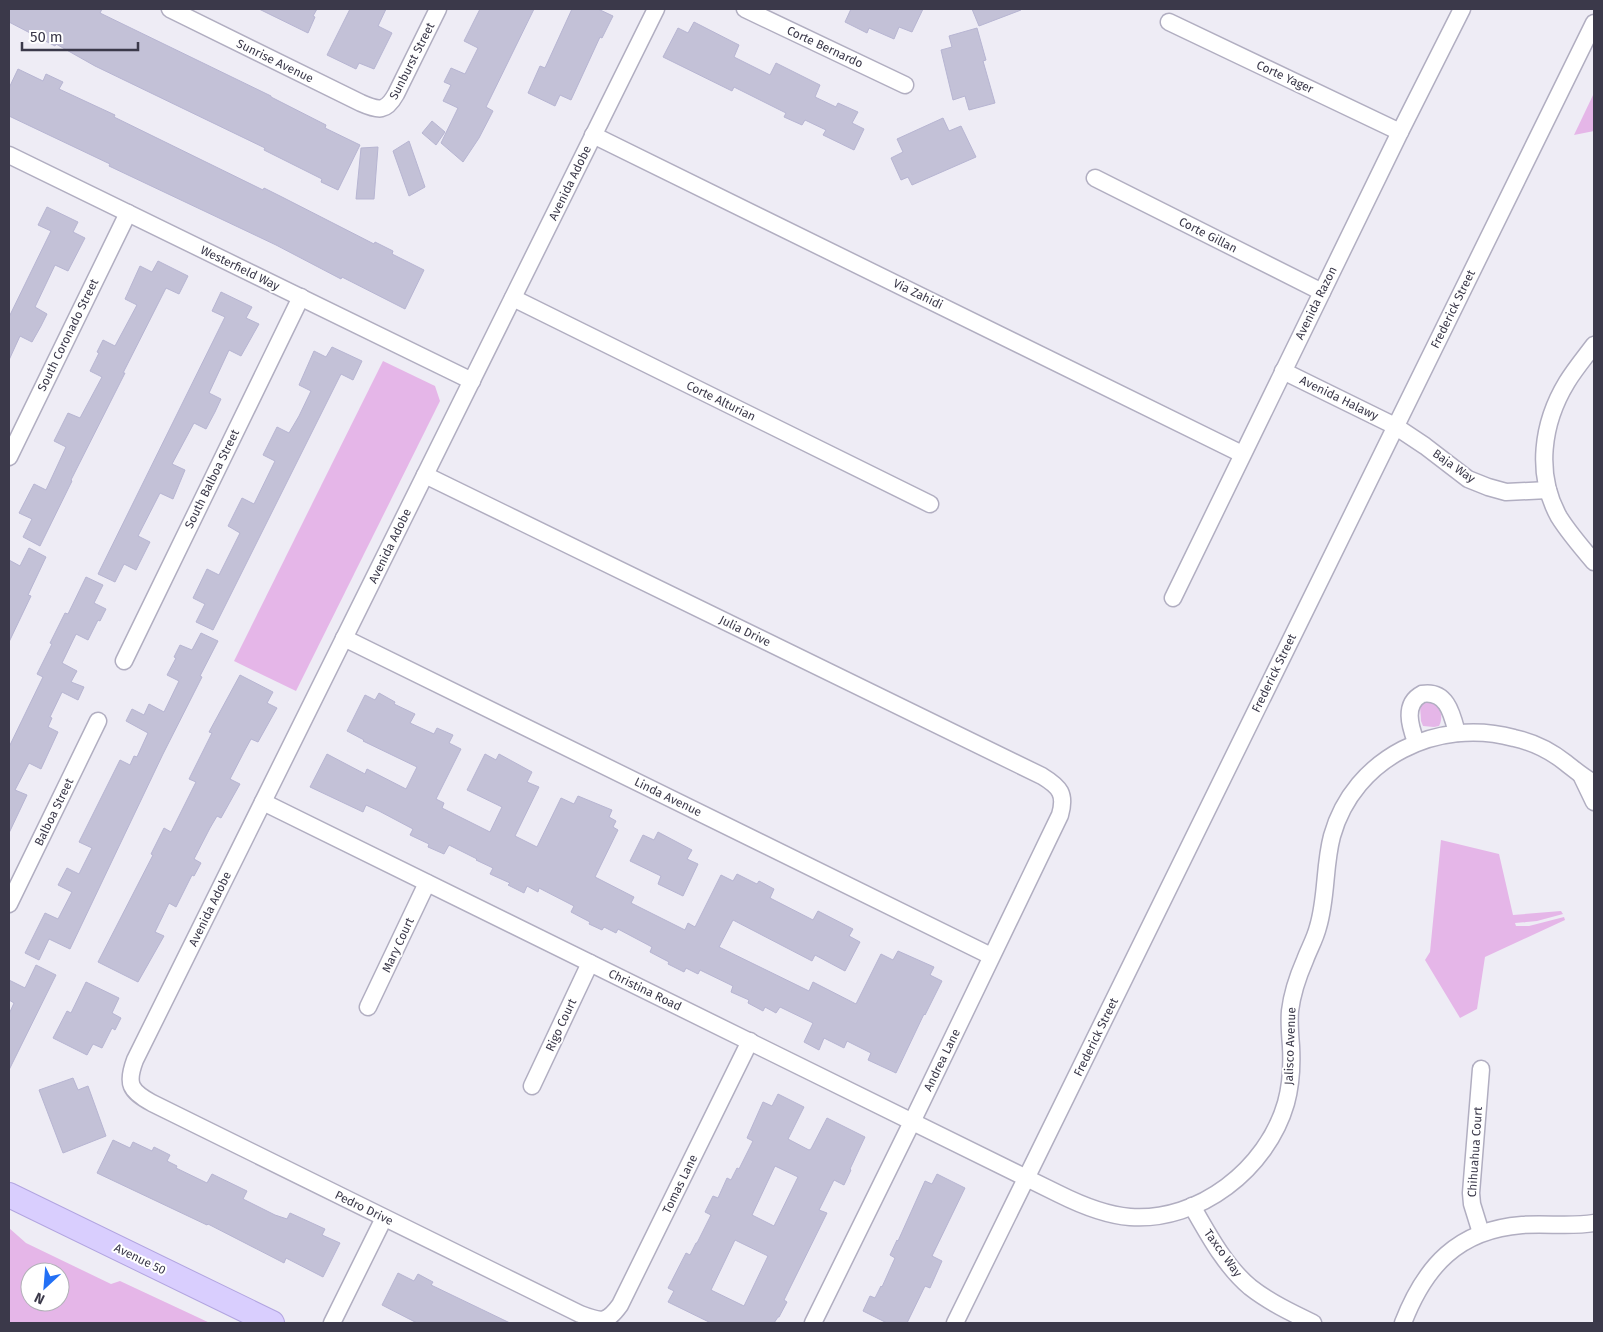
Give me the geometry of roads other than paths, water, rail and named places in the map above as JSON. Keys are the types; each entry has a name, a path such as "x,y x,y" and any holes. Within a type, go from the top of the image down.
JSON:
{"main road":[{"name":"Avenue 50","path":"9,1195 272,1323"}],"street":[{"name":"Sunrise Avenue","path":"170,9 361,104 382,109"},
{"name":"Sunburst Street","path":"382,109 390,104 396,94 438,9"},
{"name":"Avenida Adobe","path":"131,1084 130,1074 135,1060 656,9"},
{"name":"Corte Bernardo","path":"744,9 905,85"},
{"name":"Avenida Razon","path":"1173,598 1462,9"},
{"name":"Corte Yager","path":"1169,22 1400,132"},
{"name":"Frederick Street","path":"956,1323 1594,23"},
{"name":"Via Zahidi","path":"593,135 1242,454"},
{"name":"Westerfield Way","path":"9,155 472,381"},
{"name":"Corte Gillan","path":"1094,178 1322,292"},
{"name":"South Coronado Street","path":"9,457 128,213"},
{"name":"South Balboa Street","path":"124,661 301,298"},
{"name":"Corte Alturian","path":"513,298 930,504"},
{"path":"1594,345 1557,401 1545,440 1544,458 1548,490 1559,516 1569,532 1594,562"},
{"name":"Avenida Halawy","path":"1283,371 1395,426"},
{"name":"Baja Way","path":"1395,426 1468,479 1506,492 1548,490"},
{"name":"Julia Drive","path":"425,475 1042,776 1054,784 1061,793"},
{"name":"Linda Avenue","path":"344,638 992,956"},
{"path":"1416,742 1409,713 1412,703 1422,694 1437,695 1445,701 1449,706 1457,733"},
{"name":"Balboa Street","path":"9,904 98,721"},
{"name":"Jalisco Avenue","path":"1026,1178 1081,1204 1114,1215 1161,1216 1192,1206 1239,1178 1264,1150 1286,1104 1291,1054 1290,1014 1292,1000 1302,965 1318,929 1331,838 1336,824 1351,796 1363,780 1390,757 1416,742 1457,733 1496,734 1516,738 1550,752 1588,780 1594,802"},
{"name":"Andrea Lane","path":"813,1323 1060,815 1063,804 1061,793"},
{"name":"Christina Road","path":"263,802 1026,1178"},
{"name":"Mary Court","path":"368,1007 427,883"},
{"name":"Rigo Court","path":"532,1086 590,963"},
{"name":"Tomas Lane","path":"604,1321 612,1316 620,1305 750,1041"},
{"name":"Chihuahua Court","path":"1481,1069 1471,1193 1472,1204 1481,1233"},
{"name":"Pedro Drive","path":"131,1084 137,1095 152,1103 580,1314 595,1320 604,1321"},
{"name":"Taxco Way","path":"1192,1206 1219,1249 1239,1276 1265,1297 1313,1323"},
{"path":"332,1323 384,1218"},
{"path":"1403,1323 1416,1293 1436,1266 1459,1245 1481,1233 1523,1225 1560,1226 1594,1222"}]}
